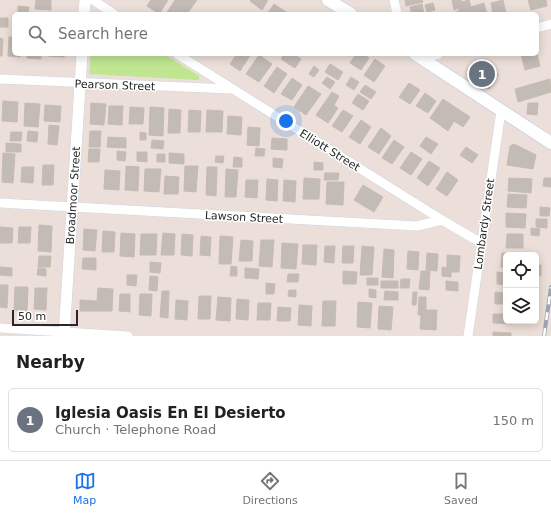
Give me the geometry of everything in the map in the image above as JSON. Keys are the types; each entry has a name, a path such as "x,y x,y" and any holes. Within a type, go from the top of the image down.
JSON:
{"main road":[{"path":"328,0 347,12"},
{"path":"419,56 501,112 551,143"}],"street":[{"path":"84,12 85,0"},
{"path":"93,0 111,12"},
{"path":"394,0 397,12"},
{"path":"539,27 551,24"},
{"name":"Broadmoor Street","path":"64,334 82,56"},
{"name":"Elliott Street","path":"180,56 442,220"},
{"name":"Pearson Street","path":"0,79 231,89"},
{"name":"Lombardy Street","path":"468,336 501,112"},
{"name":"Lawson Street","path":"0,203 417,226 442,220"},
{"path":"442,220 481,243"},
{"path":"0,328 64,334 128,336"}],"green space":[{"path":"91,56 167,56 199,76 199,80 89,74"}],"building":[{"path":"36,0 51,0 51,10 35,9"},
{"path":"151,0 168,0 160,12 156,12 147,6"},
{"path":"175,0 197,0 188,12 167,12"},
{"path":"268,0 262,10 250,1"},
{"path":"405,0 422,0 423,2 406,6"},
{"path":"452,0 461,0 462,2 469,0 471,7 484,3 486,12 456,12 459,11 459,8 454,10"},
{"path":"503,0 506,12 493,12 491,3"},
{"path":"528,0 546,0 547,6 531,10"},
{"path":"433,3 435,10 427,12 425,5"},
{"path":"274,4 286,12 269,12"},
{"path":"422,4 424,12 411,12 410,7"},
{"path":"18,6 29,7 28,12 18,12"},
{"path":"0,18 8,18 8,27 0,27"},
{"path":"9,37 12,37 12,56 20,56 20,57 8,56"},
{"path":"0,38 3,39 2,56 0,56"},
{"path":"27,56 41,56 41,59 27,58"},
{"path":"236,56 250,56 240,71 230,64"},
{"path":"258,56 272,64 259,82 246,74"},
{"path":"283,56 296,56 301,59 295,68 281,59"},
{"path":"355,56 366,56 369,58 361,70 350,63"},
{"path":"522,56 538,56 540,66 525,70"},
{"path":"375,59 385,66 374,82 364,75"},
{"path":"476,60 498,74 489,89 467,75"},
{"path":"330,64 343,72 338,80 325,72"},
{"path":"314,66 319,70 314,77 309,74"},
{"path":"277,67 287,74 274,93 264,86"},
{"path":"327,77 335,82 330,89 322,83"},
{"path":"351,77 359,82 354,90 346,85"},
{"path":"292,78 302,85 292,100 281,94"},
{"path":"550,79 551,92 518,102 515,89"},
{"path":"409,83 420,90 410,104 399,97"},
{"path":"365,85 376,92 371,99 360,92"},
{"path":"308,86 321,94 306,115 294,107"},
{"path":"332,92 339,96 334,105 338,108 328,123 316,115"},
{"path":"425,93 436,101 428,113 416,106"},
{"path":"358,94 369,101 363,110 352,103"},
{"path":"443,99 470,117 463,127 454,121 448,131 430,118"},
{"path":"3,101 18,102 17,122 2,121"},
{"path":"25,103 40,104 38,127 24,126"},
{"path":"91,103 106,104 104,125 90,124"},
{"path":"528,103 538,103 537,115 527,114"},
{"path":"45,105 61,106 60,122 44,121"},
{"path":"109,106 123,106 122,125 108,124"},
{"path":"130,107 144,108 143,124 129,124"},
{"path":"150,107 164,108 163,136 149,135"},
{"path":"169,109 181,110 180,133 168,133"},
{"path":"189,110 201,111 200,132 188,132"},
{"path":"207,110 223,111 222,132 206,132"},
{"path":"343,110 353,116 342,132 332,126"},
{"path":"228,116 242,117 241,135 227,134"},
{"path":"361,120 371,127 360,144 349,137"},
{"path":"49,125 59,126 57,145 48,144"},
{"path":"248,127 260,128 259,146 247,145"},
{"path":"381,128 391,136 379,154 368,147"},
{"path":"28,131 38,132 37,142 27,141"},
{"path":"90,131 101,131 100,147 89,147"},
{"path":"11,132 22,132 21,141 10,141"},
{"path":"140,132 146,133 146,140 140,140"},
{"path":"108,137 126,138 126,148 107,147"},
{"path":"426,137 438,144 431,154 420,146"},
{"path":"272,138 287,139 287,150 271,149"},
{"path":"152,140 164,141 163,149 151,148"},
{"path":"394,140 404,147 392,164 382,158"},
{"path":"6,143 21,144 21,152 6,152"},
{"path":"514,144 536,155 533,169 507,165 510,146"},
{"path":"466,147 478,155 472,163 460,155"},
{"path":"256,148 265,149 264,156 255,156"},
{"path":"89,149 100,149 99,162 88,162"},
{"path":"117,151 126,152 125,161 117,160"},
{"path":"137,152 147,152 147,162 137,161"},
{"path":"411,152 422,159 411,175 400,168"},
{"path":"3,153 15,154 13,183 2,182"},
{"path":"169,153 184,154 184,164 169,163"},
{"path":"157,154 165,154 165,162 157,162"},
{"path":"216,156 224,156 223,163 215,162"},
{"path":"234,157 242,158 242,167 233,167"},
{"path":"273,158 283,159 282,168 273,167"},
{"path":"429,161 440,168 428,186 417,178"},
{"path":"314,162 323,163 323,170 314,170"},
{"path":"43,165 54,165 53,185 42,185"},
{"path":"126,166 139,167 138,191 125,190"},
{"path":"185,166 198,166 196,192 184,191"},
{"path":"22,167 34,167 33,183 21,182"},
{"path":"207,167 217,167 216,196 206,195"},
{"path":"145,169 161,169 159,192 144,191"},
{"path":"226,169 238,170 236,197 225,197"},
{"path":"105,170 120,171 119,190 104,189"},
{"path":"447,172 458,180 447,196 436,189"},
{"path":"325,173 339,173 338,180 324,180"},
{"path":"165,176 179,177 178,194 164,194"},
{"path":"304,178 320,179 319,199 303,199"},
{"path":"509,178 532,179 531,193 508,191"},
{"path":"544,178 551,178 551,187 543,186"},
{"path":"267,179 278,180 277,201 266,200"},
{"path":"246,180 258,180 257,198 245,197"},
{"path":"284,180 296,181 295,202 283,201"},
{"path":"327,182 344,182 343,205 326,204"},
{"path":"363,185 383,197 374,212 354,200"},
{"path":"508,194 527,195 526,208 507,207"},
{"path":"540,207 550,208 549,216 540,216"},
{"path":"506,213 526,214 525,228 506,227"},
{"path":"536,219 547,219 547,228 536,227"},
{"path":"39,225 52,226 51,252 38,251"},
{"path":"0,227 13,228 12,243 0,243"},
{"path":"19,227 31,227 30,243 18,243"},
{"path":"531,228 540,229 539,236 531,235"},
{"path":"84,229 97,230 95,251 83,250"},
{"path":"103,231 115,232 114,252 102,252"},
{"path":"121,233 135,234 134,257 120,256"},
{"path":"163,233 175,234 174,255 161,255"},
{"path":"141,234 157,234 156,255 140,255"},
{"path":"182,234 193,235 192,256 181,255"},
{"path":"507,234 523,234 523,248 506,248"},
{"path":"201,236 211,237 210,256 200,255"},
{"path":"220,236 233,237 231,264 219,264"},
{"path":"241,240 253,241 252,261 239,261"},
{"path":"261,240 274,240 272,267 259,266"},
{"path":"282,243 298,244 296,269 281,268"},
{"path":"303,245 317,245 316,265 302,264"},
{"path":"325,246 335,246 334,263 324,262"},
{"path":"343,246 354,246 353,263 342,263"},
{"path":"362,246 374,247 372,275 360,275"},
{"path":"384,249 394,250 393,278 382,277"},
{"path":"408,251 419,252 418,270 407,269"},
{"path":"427,253 438,254 437,271 426,270"},
{"path":"502,253 503,253 503,267 501,267"},
{"path":"447,255 460,256 459,272 451,272 451,277 442,276 442,267 447,268"},
{"path":"39,256 51,256 50,267 38,267"},
{"path":"83,258 96,258 96,270 82,269"},
{"path":"150,262 161,263 160,273 150,272"},
{"path":"539,265 541,265 541,276 539,276"},
{"path":"231,266 237,267 237,276 230,276"},
{"path":"0,267 12,268 12,276 0,275"},
{"path":"38,268 46,269 46,276 37,275"},
{"path":"245,268 259,269 258,279 245,278"},
{"path":"343,271 357,272 356,284 343,284"},
{"path":"421,271 430,271 429,290 419,289"},
{"path":"497,272 503,273 503,285 497,284"},
{"path":"288,274 299,274 298,282 287,282"},
{"path":"127,275 137,275 136,286 127,285"},
{"path":"150,276 158,277 157,291 149,290"},
{"path":"367,278 378,278 378,285 367,285"},
{"path":"401,279 410,279 409,288 400,288"},
{"path":"381,281 398,281 398,288 381,288"},
{"path":"446,281 458,282 458,291 446,290"},
{"path":"266,283 275,284 274,294 266,294"},
{"path":"0,285 8,285 7,308 0,307"},
{"path":"15,287 28,287 27,311 14,310"},
{"path":"35,288 47,288 46,310 34,309"},
{"path":"98,288 113,289 112,311 80,311 80,300 97,301"},
{"path":"369,289 376,290 376,298 369,297"},
{"path":"289,290 296,290 296,297 288,296"},
{"path":"162,291 169,291 168,318 160,317"},
{"path":"385,291 398,292 398,300 384,300"},
{"path":"413,292 417,292 416,305 412,305"},
{"path":"495,292 503,293 503,304 495,304"},
{"path":"120,294 130,294 130,312 119,311"},
{"path":"140,294 152,294 151,316 139,315"},
{"path":"199,296 211,296 210,319 198,319"},
{"path":"218,297 231,298 230,321 216,320"},
{"path":"419,297 426,297 426,310 437,310 436,330 420,329 421,315 418,315"},
{"path":"237,299 249,300 248,320 236,319"},
{"path":"176,300 188,301 187,320 175,319"},
{"path":"323,301 336,301 335,326 322,326"},
{"path":"358,302 372,303 370,328 357,327"},
{"path":"258,303 271,303 270,320 257,320"},
{"path":"299,305 312,306 311,326 298,325"},
{"path":"379,306 393,307 391,330 378,329"},
{"path":"278,307 291,308 290,321 277,321"},
{"path":"493,314 503,314 503,324 493,323"},
{"path":"493,332 511,333 511,336 493,336"}],"railway":[{"path":"544,336 551,287"}],"place":[{"name":"Iglesia Oasis En El Desierto","path":"482,74"}]}
